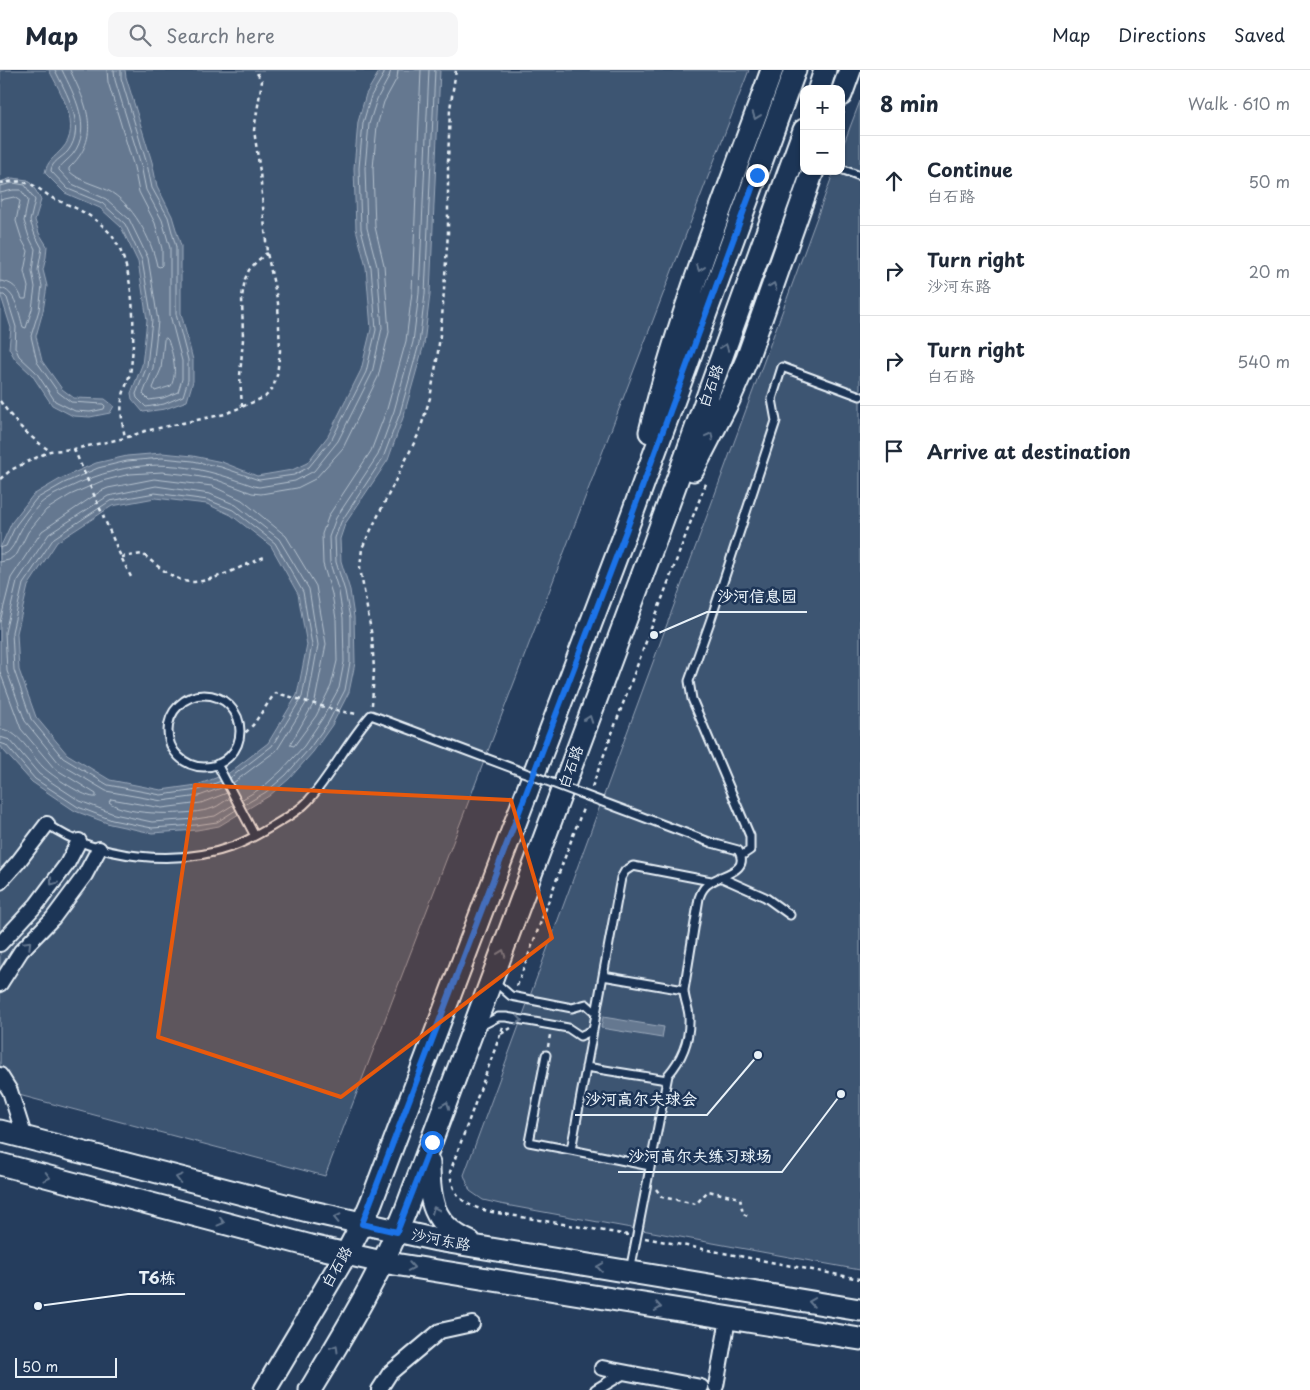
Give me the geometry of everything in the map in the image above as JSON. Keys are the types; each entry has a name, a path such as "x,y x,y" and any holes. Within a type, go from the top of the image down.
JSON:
{"main road":[{"path":"626,531 668,361 683,314 772,70"},
{"name":"白石路","path":"265,1390 362,1224 626,531 795,70"},
{"path":"820,85 826,70"},
{"path":"845,85 850,70"},
{"name":"白石路","path":"310,1390 357,1312 397,1232 655,541 800,141"},
{"path":"655,541 729,400 744,367 813,175"},
{"name":"沙河东路","path":"0,1131 308,1212 397,1232 486,1249 860,1310"},
{"path":"432,1142 428,1162 430,1197 435,1212 442,1223 452,1232 486,1249"},
{"name":"沙河东路","path":"0,1164 311,1246 382,1262 860,1339"}],"street":[{"path":"0,882 47,824"},
{"path":"0,944 36,904 67,864 79,841"},
{"path":"0,984 21,951 53,918 85,875 98,849"},
{"path":"0,1075 10,1091 25,1138"},
{"path":"602,1368 624,1374 651,1376 699,1388 708,1385 720,1388 728,1319"},
{"path":"379,1390 390,1373 440,1331 472,1324"},
{"path":"596,1390 624,1374"}],"lane":[{"path":"845,170 860,176"},
{"path":"742,856 750,850 750,836 692,699 689,681 776,421 772,399 782,367 860,396"},
{"path":"211,695 222,699 237,715 240,726 240,738 236,748 229,757 207,767 194,766 174,752 169,740 168,728 171,716 178,705 190,697 211,695"},
{"path":"47,824 98,849 141,856 174,857 209,853 234,846 288,817 307,802 326,778 352,738 372,715 712,843 738,850 742,856 738,868 711,881 702,889 699,898 684,990 689,1016 688,1034 680,1060 668,1075 630,1272"},
{"path":"217,764 255,836"},
{"path":"571,1150 621,878 625,871 633,866 711,881"},
{"path":"720,877 765,897 790,915"},
{"path":"603,976 684,990"},
{"path":"492,979 506,992 514,996 572,1008 586,1004 596,1013"},
{"path":"474,1030 498,1018 506,1017 568,1028 580,1036 593,1030"},
{"path":"546,1056 530,1142 650,1166"},
{"path":"586,1067 667,1080"}],"path":[{"path":"0,479 11,470 50,451 74,449 125,438 145,431 225,414 264,397 273,388 277,375 280,351 278,303 267,253 260,172 254,130 262,81 255,70"},
{"path":"240,738 253,725 275,693 342,712 372,715 374,670 372,637 360,568 362,548 418,434 430,398 438,360 448,233 450,110 456,70"},
{"path":"0,183 16,181 26,183 50,198 80,210 96,220 109,232 119,250 126,269 131,293 133,324 131,369 122,403 125,438"},
{"path":"242,407 240,376 243,339 242,297 245,279 249,270 267,253"},
{"path":"0,401 17,425 31,438 50,451"},
{"path":"74,449 131,577"},
{"path":"590,791 710,475"},
{"path":"121,557 142,554 162,571 190,583 217,577 264,556"},
{"path":"514,996 587,800"},
{"path":"506,1017 450,1172 451,1185 463,1202 474,1208 492,1212 637,1236 860,1279"},
{"path":"546,1056 551,1031"},
{"path":"647,1178 662,1197 696,1204 708,1191 740,1198 743,1214 750,1217"}],"highlighted area":[{"path":"195,785 511,800 552,938 341,1097 158,1037"}],"shaded area":[{"path":"0,70 749,70 325,1176 0,1090"},
{"path":"860,101 860,1270 483,1200 470,1191 464,1175 833,175 845,175 845,140"}],"water":[{"path":"49,70 125,70 152,162 157,186 172,216 181,246 181,313 193,360 193,381 187,401 165,409 143,412 132,399 131,393 142,365 147,320 138,262 121,227 100,208 65,193 45,173 49,163 68,140 70,130 68,110"},
{"path":"380,70 440,70 430,294 424,344 404,415 388,460 345,524 340,539 341,561 350,590 354,617 355,663 349,692 332,725 313,752 289,779 269,796 219,826 197,830 152,833 110,824 75,811 32,782 3,750 0,744 0,548 12,522 33,495 62,478 96,463 127,456 162,453 193,456 222,462 257,476 292,470 307,463 328,436 361,370 371,329 366,267 356,229 354,168 358,122 366,94","holes":["155,498 207,504 231,515 271,546 298,594 307,645 297,695 268,743 229,773 197,785 161,790 110,780 67,754 36,717 19,670 17,633 28,586 57,542 112,506"]},
{"path":"12,178 28,180 41,200 35,220 39,233 47,246 43,270 47,286 36,336 42,361 62,389 74,398 105,399 114,406 110,413 90,417 73,416 52,405 32,375 15,359 9,348 11,328 0,293 0,182"},
{"path":"603,1017 664,1027 662,1038 601,1028"}],"place":[{"name":"沙河信息园","path":"654,635"},
{"name":"沙河高尔夫球会","path":"758,1055"},
{"name":"沙河高尔夫练习球场","path":"841,1094"},
{"name":"T6栋","path":"38,1306"}],"route":[{"path":"432,1142 397,1232 362,1224 626,531 757,175"}]}
